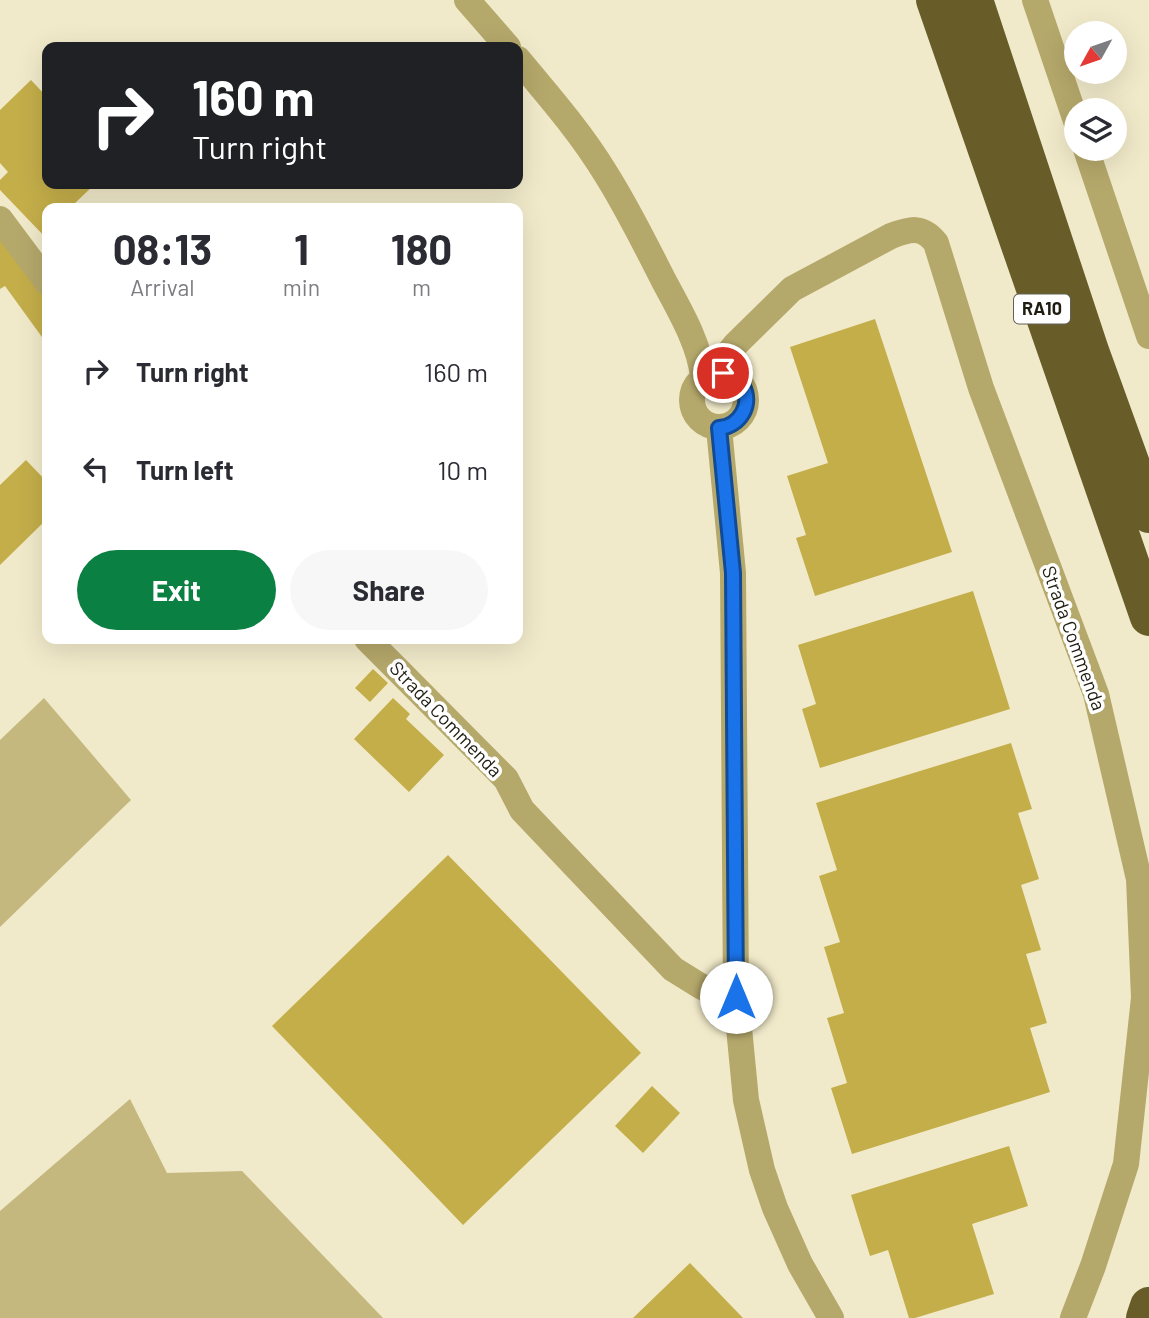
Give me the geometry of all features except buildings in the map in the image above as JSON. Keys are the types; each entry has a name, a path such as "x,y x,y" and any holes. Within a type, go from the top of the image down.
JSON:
{"highway":[{"name":"RA10","path":"935,0 1145,607"},
{"name":"RA10","path":"974,0 1090,351 1149,514"},
{"path":"1145,607 1149,636"},
{"path":"1144,1318 1149,1306"}],"street":[{"path":"467,0 504,42"},
{"path":"1035,0 1068,98"},
{"path":"523,65 556,104 605,173 677,306 707,375"},
{"path":"1090,161 1149,336"},
{"path":"0,219 42,275"},
{"name":"Strada Commenda","path":"707,375 792,289 904,231 916,229 929,234 936,243 981,388 1096,694 1139,878 1144,998 1126,1164 1073,1318"},
{"path":"723,373 736,378 747,396 746,408 738,421 725,428 713,428 698,419 693,410 692,392 707,375 723,373"},
{"path":"719,428 733,573 736,997 746,1100 762,1170 775,1208 800,1264 831,1318"},
{"name":"Strada Commenda","path":"372,644 506,779 522,810 673,969 702,988 736,997"}],"shaded area":[{"path":"44,698 131,800 0,927 0,740"},
{"path":"130,1099 167,1173 242,1171 383,1318 0,1318 0,1211"}],"route":[{"path":"723,373 736,378 747,396 746,408 738,421 719,428 733,573 736,997"}]}
